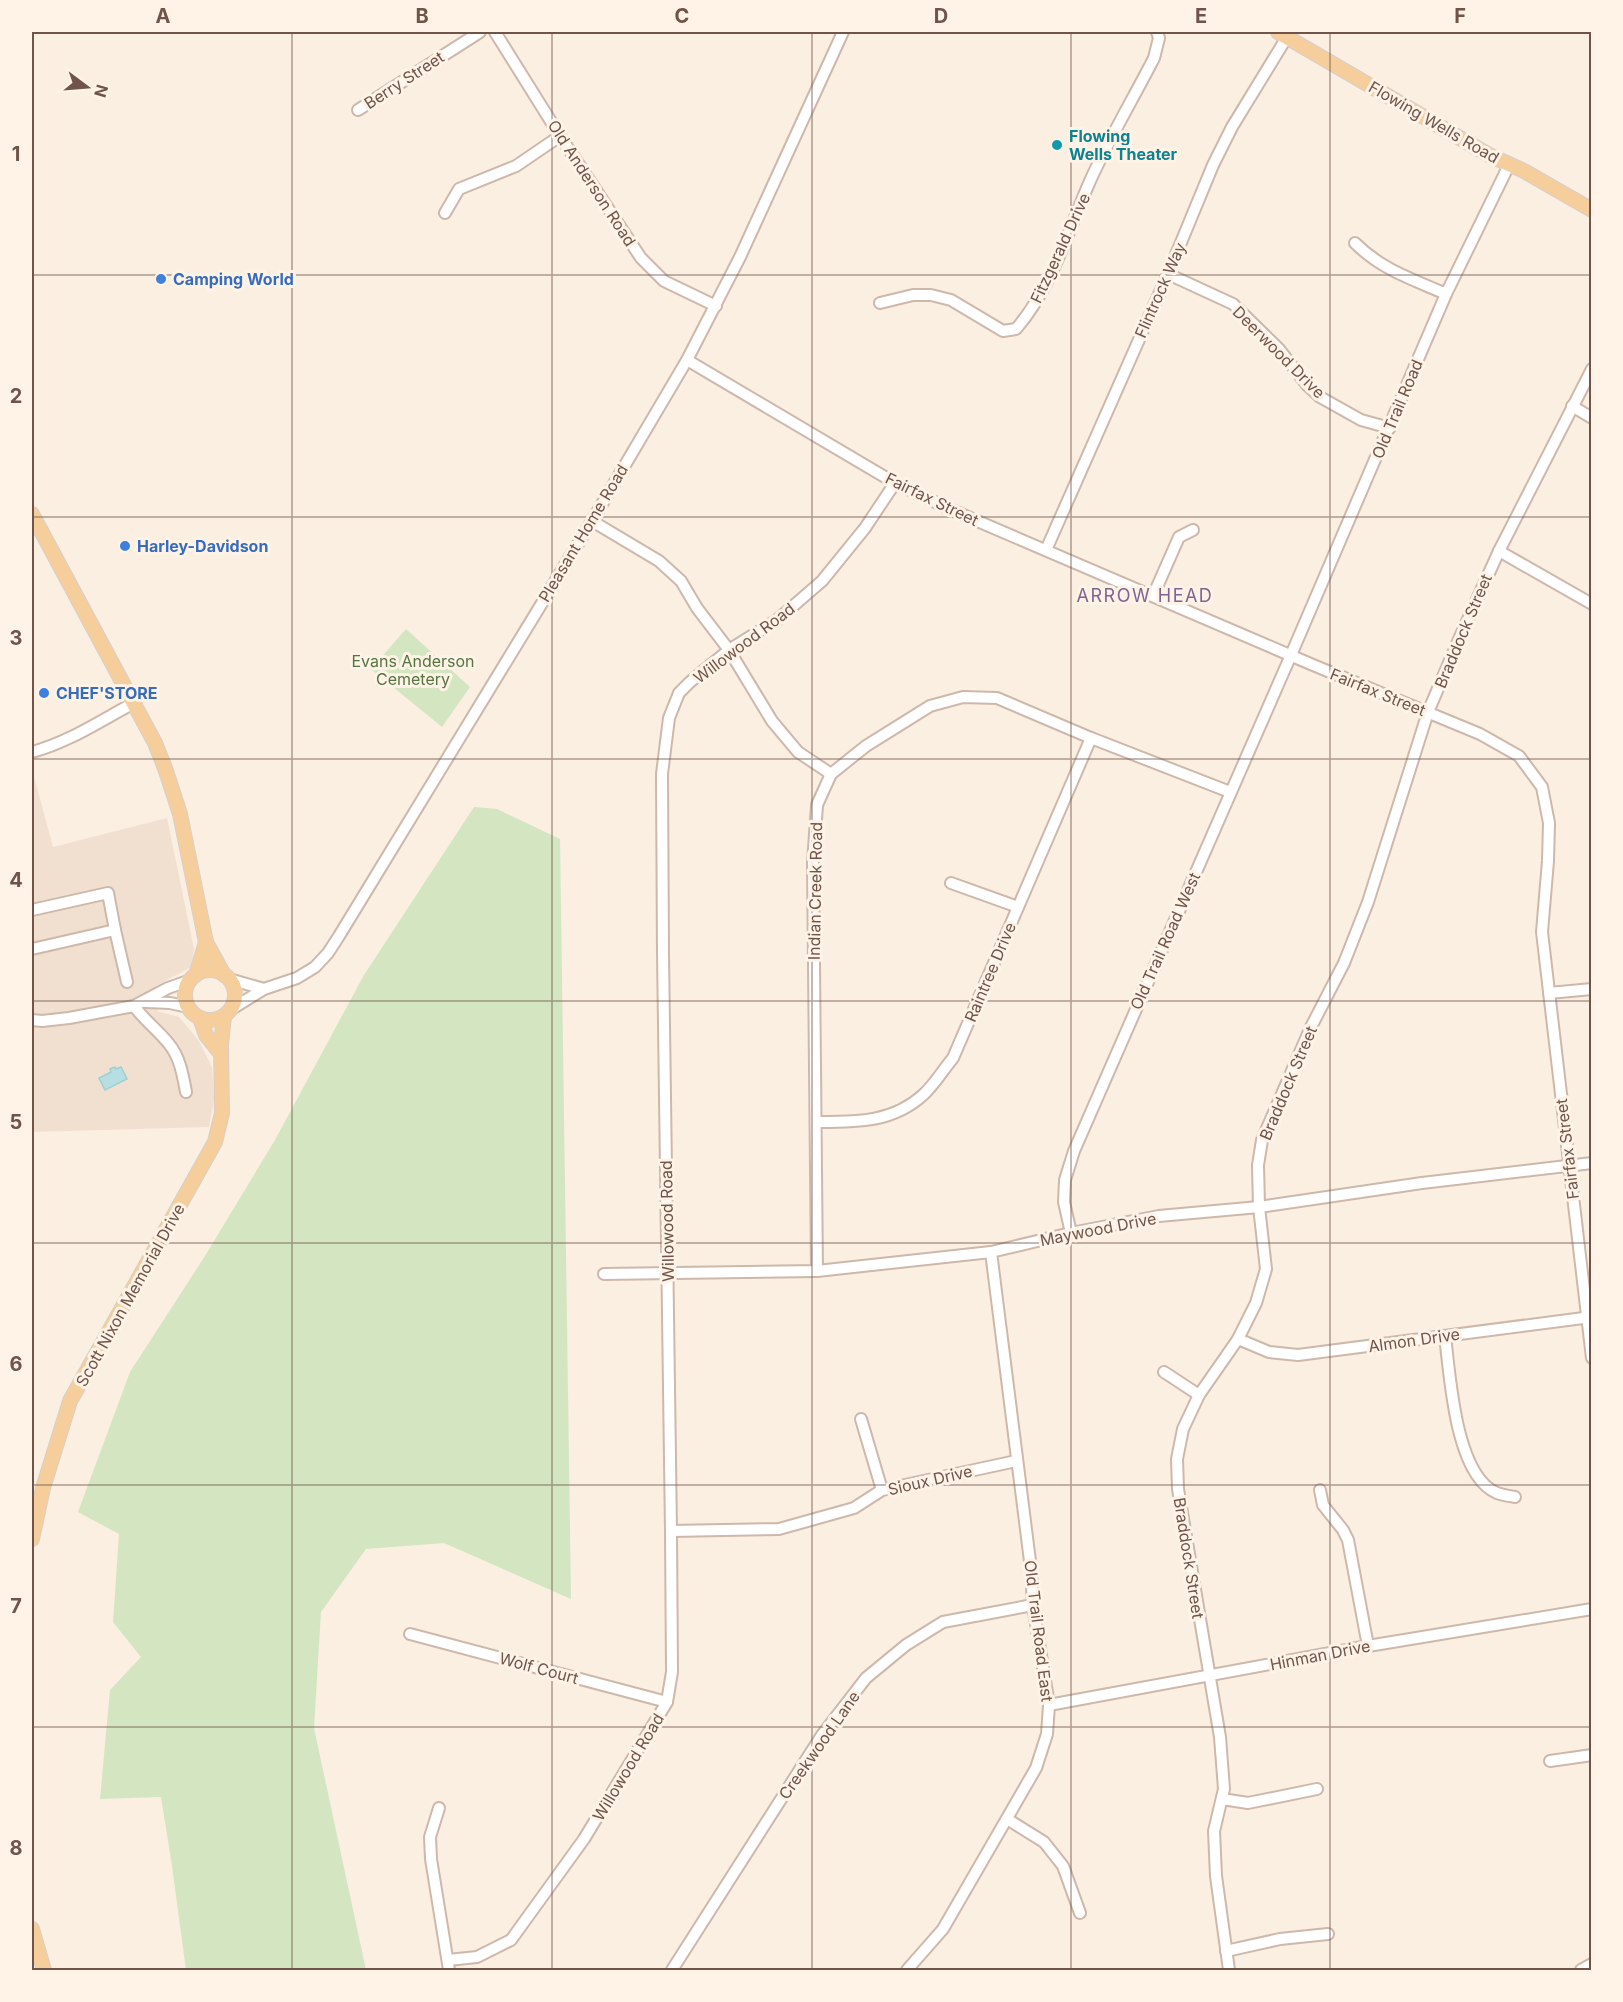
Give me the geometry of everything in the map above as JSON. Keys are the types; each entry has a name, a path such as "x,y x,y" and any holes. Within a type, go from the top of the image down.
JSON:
{"main road":[{"name":"Flowing Wells Road","path":"1282,34 1489,155 1524,171 1592,210"},
{"path":"32,514 132,704 155,743 173,790 206,942 235,993 227,1012 217,1019 201,1018"},
{"path":"206,942 186,991 188,1007 201,1018 206,1035 221,1054"},
{"path":"193,977 207,971 226,977"},
{"name":"Scott Nixon Memorial Drive","path":"32,1539 43,1488 70,1401 215,1143 222,1113 221,1054 227,1012"},
{"path":"32,1929 44,1971"}],"street":[{"name":"Berry Street","path":"358,110 480,32"},
{"name":"Old Anderson Road","path":"495,32 560,136 641,258 664,281 716,306"},
{"name":"Pleasant Home Road","path":"227,1012 264,989 297,978 315,967 328,953 592,521 687,360 758,219 843,32"},
{"name":"Fitzgerald Drive","path":"880,303 913,295 931,295 951,300 1004,331 1017,329 1028,316 1039,295 1091,179 1154,58 1159,38 1157,32"},
{"name":"Flintrock Way","path":"1046,550 1168,274 1213,165 1282,34"},
{"path":"445,213 459,189 516,166 560,136"},
{"name":"Old Trail Road","path":"1291,656 1446,294 1509,165"},
{"path":"1355,243 1370,259 1446,294"},
{"name":"Deerwood Drive","path":"1168,274 1233,304 1279,349 1307,385 1320,397 1361,420 1390,428"},
{"name":"Fairfax Street","path":"687,360 895,483 954,511 1291,656 1480,734 1519,756 1542,788 1549,823 1542,932 1589,1317 1592,1359"},
{"name":"Braddock Street","path":"1229,1971 1216,1876 1214,1832 1224,1789 1220,1737 1178,1489 1177,1459 1182,1429 1199,1395 1238,1339 1256,1303 1266,1269 1259,1207 1258,1165 1262,1140 1311,1028 1344,963 1368,902 1428,712 1460,637 1499,551 1592,369"},
{"path":"1572,406 1592,418"},
{"name":"Willowood Road","path":"449,1965 477,1957 511,1940 584,1839 668,1702 672,1672 662,774 669,718 680,693 729,650 777,620 822,580 865,528 895,483"},
{"path":"592,521 658,561 681,581 697,608 729,650 772,722 798,752 831,774"},
{"path":"1153,596 1179,537 1193,530"},
{"path":"1499,551 1592,604"},
{"name":"Old Trail Road West","path":"1071,1233 1064,1202 1065,1180 1074,1151 1291,656"},
{"name":"Indian Creek Road","path":"817,1271 813,863 817,805 831,774 866,746 930,706 963,697 997,698 1090,738 1230,792"},
{"path":"32,752 65,739 132,704"},
{"name":"Raintree Drive","path":"816,1122 856,1122 892,1115 924,1095 953,1058 1090,738"},
{"path":"951,883 1018,907"},
{"path":"32,910 108,893 127,982"},
{"path":"32,949 115,930"},
{"path":"138,1004 193,977"},
{"path":"226,977 264,989"},
{"path":"1549,993 1592,989"},
{"path":"32,1020 69,1018 138,1004 170,1002 188,1007"},
{"path":"138,1004 141,1016 171,1046 183,1074 186,1092"},
{"name":"Maywood Drive","path":"604,1274 817,1271 991,1252 1071,1233 1159,1216 1259,1207 1422,1183 1592,1163"},
{"name":"Old Trail Road East","path":"907,1971 943,1929 1036,1768 1047,1734 1049,1705 1033,1605 1031,1569 991,1252"},
{"name":"Almon Drive","path":"1238,1339 1269,1352 1298,1355 1589,1317"},
{"path":"1445,1336 1458,1430 1466,1454 1478,1476 1487,1486 1496,1493 1515,1497"},
{"path":"1164,1372 1199,1395"},
{"path":"861,1419 882,1490"},
{"name":"Sioux Drive","path":"671,1531 779,1529 854,1508 882,1490 1016,1461"},
{"path":"1320,1490 1323,1505 1343,1530 1347,1540 1368,1646"},
{"name":"Creekwood Lane","path":"672,1971 822,1735 866,1678 906,1645 943,1622 1033,1605"},
{"name":"Hinman Drive","path":"1049,1705 1368,1646 1592,1609"},
{"name":"Wolf Court","path":"410,1634 668,1702"},
{"path":"1550,1761 1592,1755"},
{"path":"1222,1799 1248,1803 1317,1789"},
{"path":"439,1808 430,1838 431,1859 449,1965"},
{"path":"1007,1820 1044,1842 1057,1858 1063,1866 1080,1913"},
{"path":"1226,1951 1280,1940 1328,1934"},
{"path":"1581,1971 1592,1964"}],"shaded area":[{"path":"32,769 53,847 167,818 194,949 191,967 156,986 157,1011 179,1017 199,1041 212,1067 214,1100 209,1127 32,1132"}],"green space":[{"name":"Evans Anderson Cemetery","path":"406,629 470,687 442,727 371,669"},
{"path":"474,807 497,809 560,839 571,1599 444,1543 366,1549 321,1612 314,1728 366,1970 186,1970 161,1797 100,1799 110,1690 141,1657 113,1622 119,1534 78,1512 130,1372 205,1256 275,1140 364,975"}],"water":[{"path":"115,1067 116,1069 121,1067 127,1079 105,1090 99,1078 111,1072 110,1069"}],"place":[{"name":"Flowing Wells Theater","path":"1057,145"},
{"name":"Camping World","path":"161,279"},
{"name":"Harley-Davidson","path":"125,546"},
{"name":"CHEF'STORE","path":"44,693"}],"district":[{"name":"ARROW HEAD","path":"1145,596"}]}
